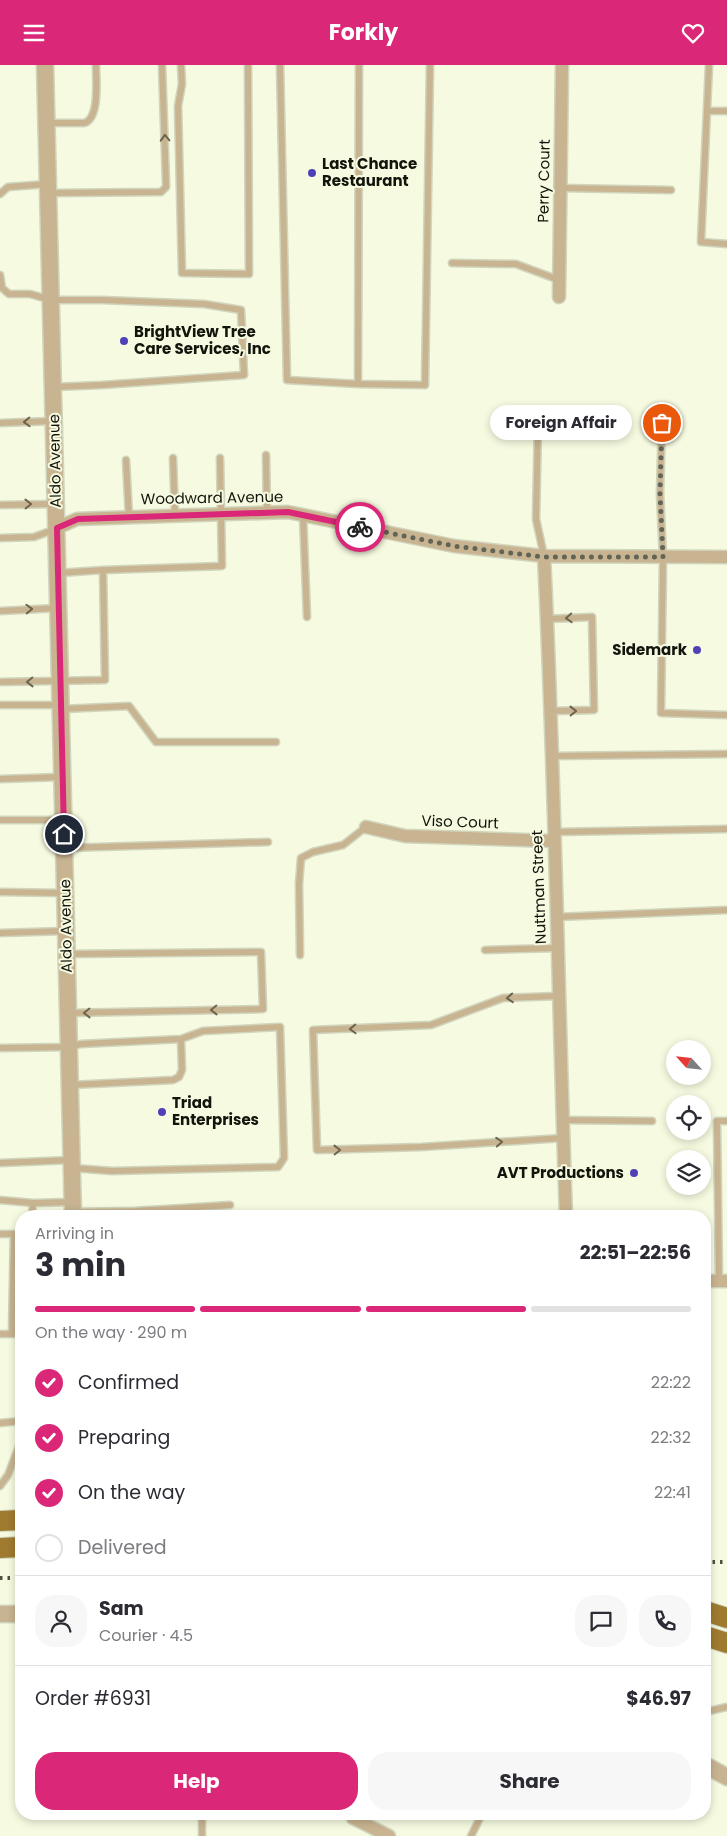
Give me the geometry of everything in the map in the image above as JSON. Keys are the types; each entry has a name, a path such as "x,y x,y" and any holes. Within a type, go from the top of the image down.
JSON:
{"main road":[{"path":"0,1521 15,1520"},
{"path":"0,1548 15,1547"},
{"path":"711,1613 727,1618"},
{"path":"711,1638 727,1643"}],"street":[{"name":"Aldo Avenue","path":"45,65 73,1210"},
{"name":"Perry Court","path":"559,297 562,65"},
{"name":"Woodward Avenue","path":"57,528 78,519 288,512 454,546 544,557 727,557"},
{"name":"Nuttman Street","path":"544,557 553,756 556,917 566,1210"},
{"name":"Viso Court","path":"366,827 406,836 554,837"},
{"path":"0,1614 15,1614"},
{"path":"711,1768 727,1777"},
{"path":"357,1820 389,1836"}],"lane":[{"path":"47,123 84,123 92,118 95,109 96,65"},
{"path":"0,194 8,187 161,192 166,187 162,65"},
{"path":"181,65 182,85 178,106 182,273 249,274 248,65"},
{"path":"280,65 287,380 425,385 430,65"},
{"path":"358,384 359,65"},
{"path":"709,65 701,242 727,244"},
{"path":"707,111 727,111"},
{"path":"561,188 671,190"},
{"path":"452,263 516,264 559,280"},
{"path":"0,275 2,288 9,294 30,294 51,300 102,299 241,309 244,375 53,387"},
{"path":"0,423 54,421"},
{"path":"662,423 660,493 663,557 661,713 726,715"},
{"path":"538,424 536,519 544,557"},
{"path":"266,455 267,513"},
{"path":"173,458 175,516"},
{"path":"58,573 222,565 220,458"},
{"path":"126,460 129,517"},
{"path":"0,505 56,504"},
{"path":"303,515 307,617"},
{"path":"0,539 34,537 57,528"},
{"path":"0,682 105,680 102,570"},
{"path":"0,611 58,608"},
{"path":"547,619 592,617 594,710 551,711"},
{"path":"0,705 61,707 130,706 156,742 276,742"},
{"path":"553,756 727,754"},
{"path":"0,779 62,777"},
{"path":"0,820 64,820"},
{"path":"300,955 299,884 301,858 313,852 343,845 366,827"},
{"path":"554,837 727,829"},
{"path":"64,848 268,843"},
{"path":"0,892 65,893"},
{"path":"556,917 727,910"},
{"path":"0,933 66,931"},
{"path":"485,950 557,948"},
{"path":"67,954 261,952 263,1009 68,1013"},
{"path":"559,996 503,998 431,1025 312,1030 317,1150 421,1147 563,1138"},
{"path":"0,1048 69,1047 81,1044 181,1039 203,1031 280,1027 284,1158 278,1167 112,1171 72,1164 0,1163"},
{"path":"70,1085 173,1080 179,1077 182,1070 181,1039"},
{"path":"562,1120 652,1121"},
{"path":"723,1281 717,1121 727,1121"},
{"path":"0,1201 33,1203 73,1210"},
{"path":"32,1210 33,1203"},
{"path":"151,1210 230,1205"},
{"path":"0,1234 14,1234 12,1334 0,1334"},
{"path":"0,1423 15,1422"},
{"path":"0,1487 8,1475 15,1457"},
{"path":"711,1710 727,1707"},
{"path":"202,1820 202,1836"},
{"path":"471,1836 479,1820"}],"railway":[{"path":"711,1562 727,1562"},
{"path":"0,1578 15,1578"}],"way so far":[{"path":"360,527 454,546 544,557 663,557 660,493 662,423"}],"place":[{"name":"Last Chance Restaurant","path":"312,173"},
{"name":"BrightView Tree Care Services, Inc","path":"124,341"},
{"name":"Foreign Affair","path":"662,423"},
{"name":"Sidemark","path":"697,650"},
{"name":"Triad Enterprises","path":"162,1112"},
{"name":"AVT Productions","path":"634,1173"}],"route":[{"path":"64,834 57,528 78,519 288,512 360,527"}]}
